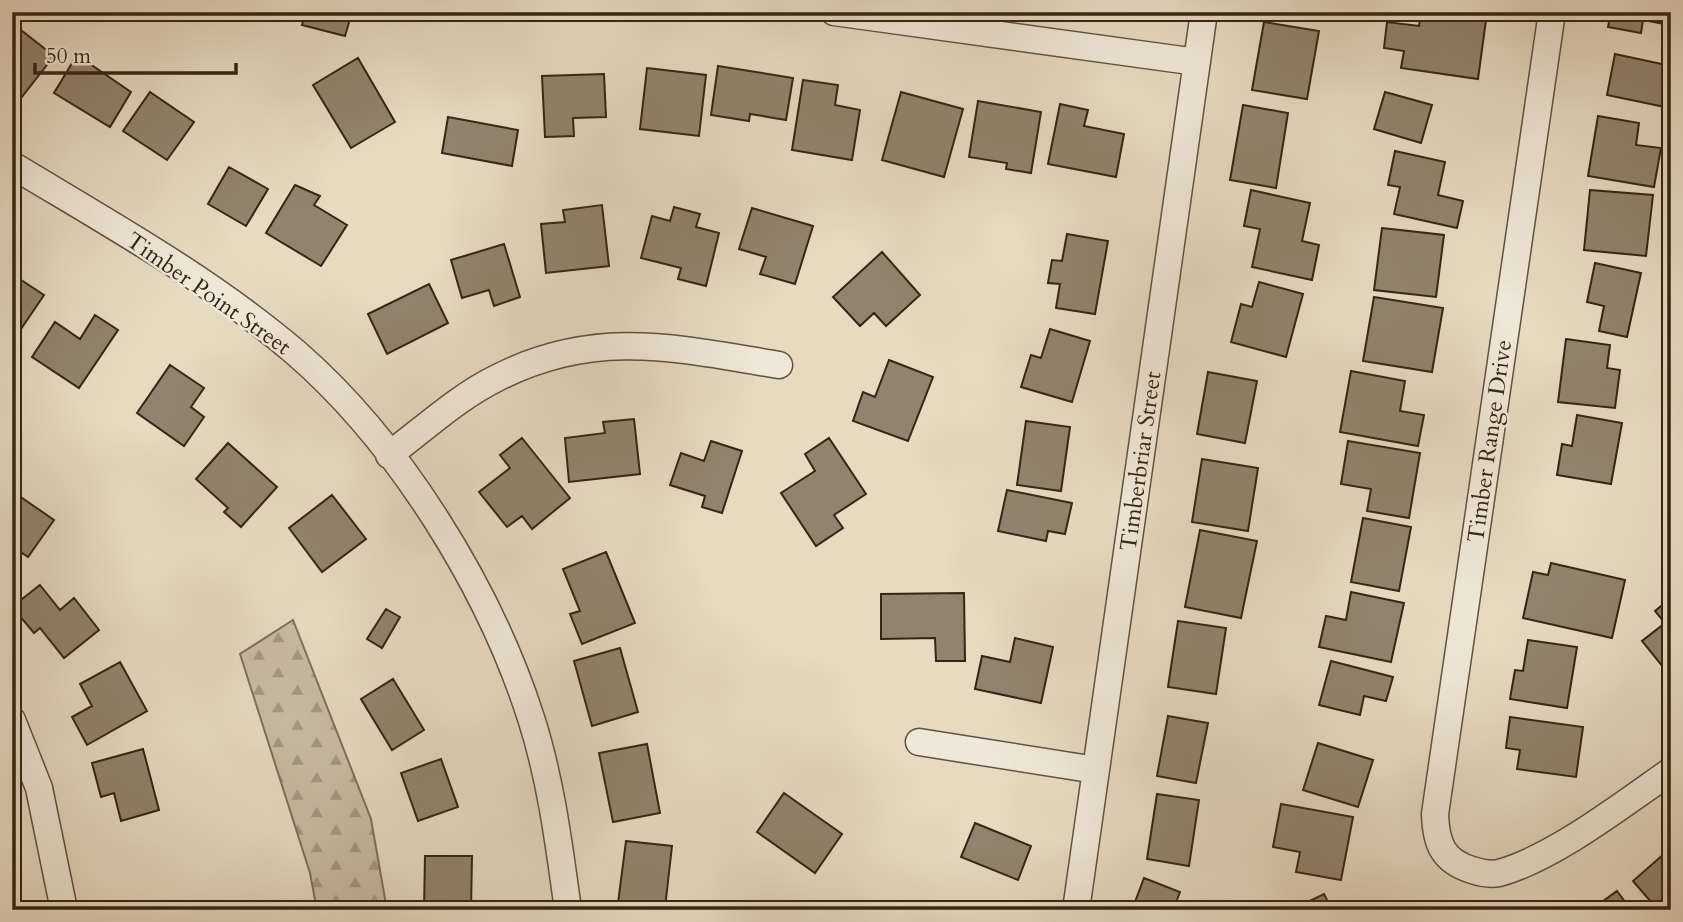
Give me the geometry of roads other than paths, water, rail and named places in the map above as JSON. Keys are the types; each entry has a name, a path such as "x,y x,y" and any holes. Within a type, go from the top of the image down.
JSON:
{"street":[{"path":"834,12 1197,62"},
{"name":"Timberbriar Street","path":"1076,910 1204,12"},
{"name":"Timber Range Drive","path":"1552,12 1435,814 1440,849 1454,864 1485,874 1498,873 1537,857 1614,811 1671,771"},
{"name":"Timber Point Street","path":"12,165 159,254 242,311 296,353 352,410 422,498 466,569 499,634 531,718 553,804 568,910"},
{"path":"389,455 481,387 552,355 609,345 638,344 779,365"},
{"path":"12,720 39,788 64,910"},
{"path":"919,742 1096,769"}]}
